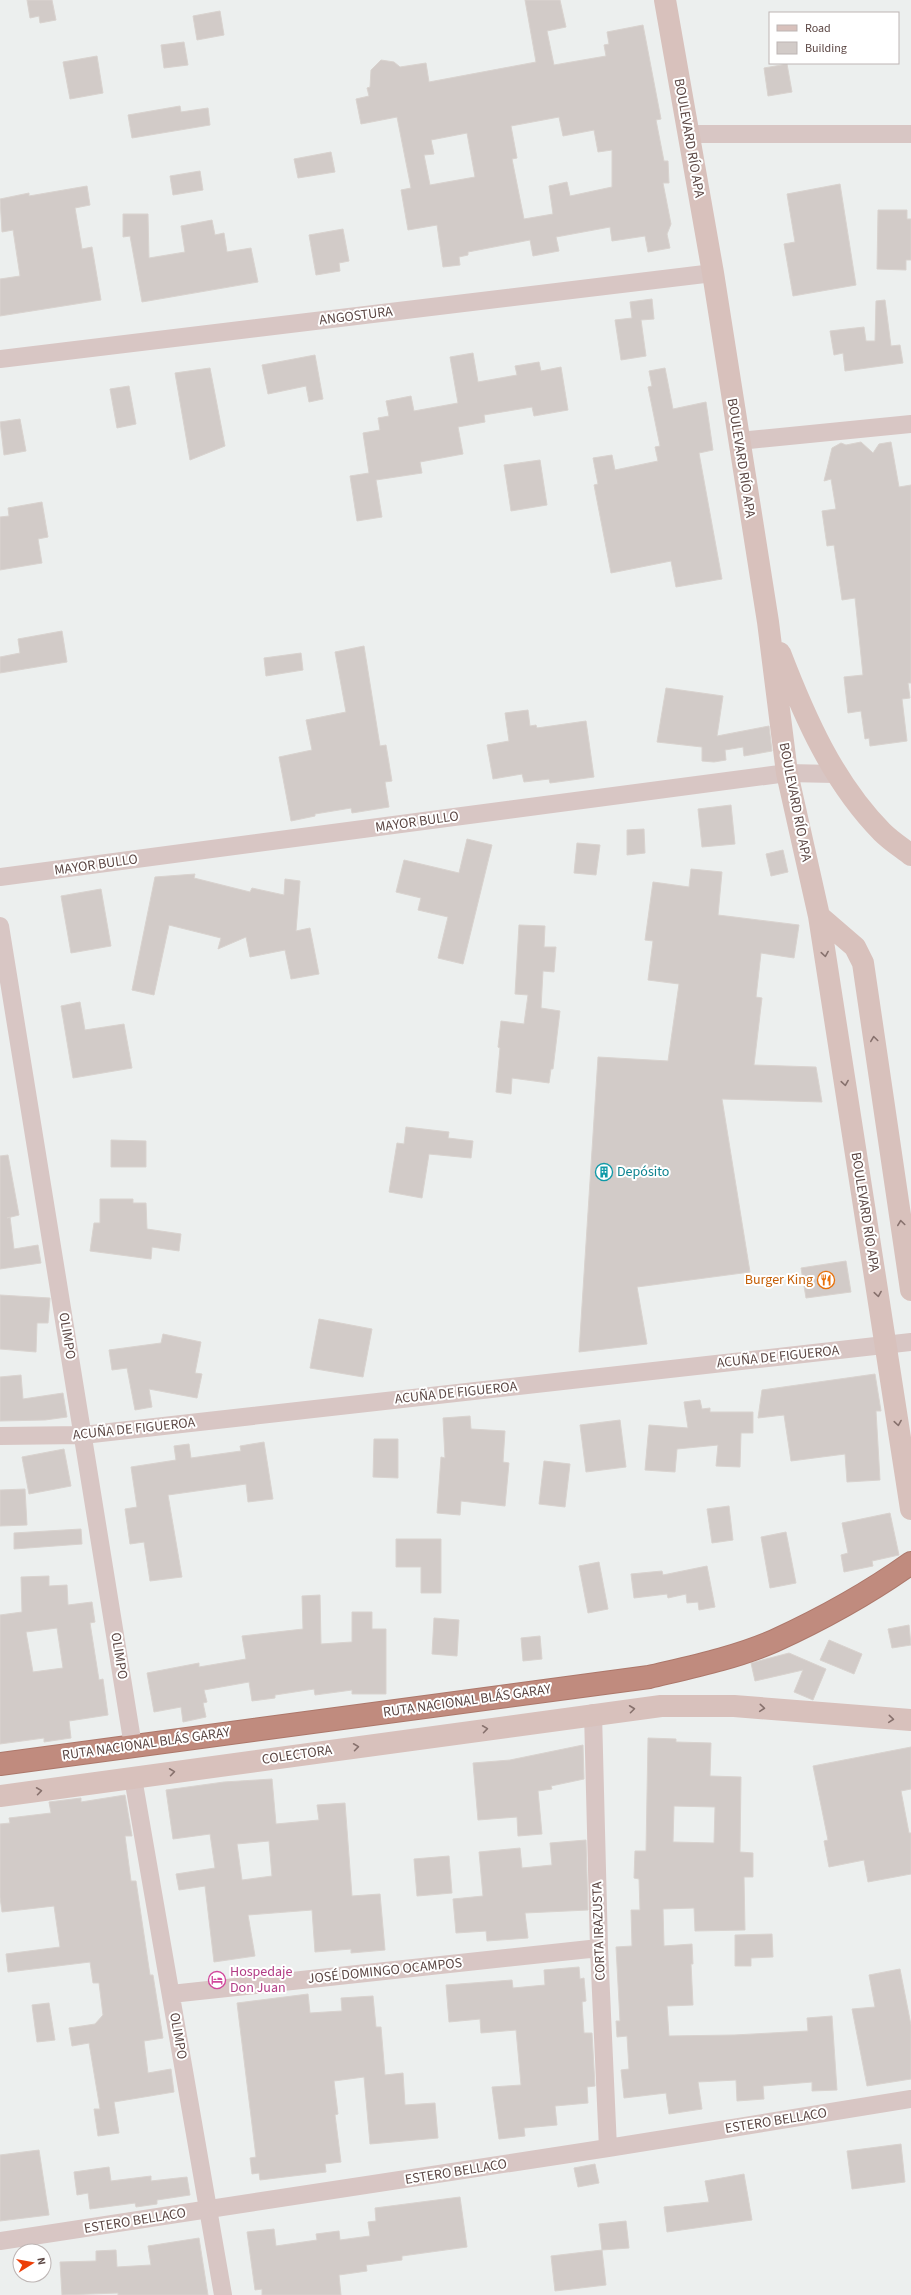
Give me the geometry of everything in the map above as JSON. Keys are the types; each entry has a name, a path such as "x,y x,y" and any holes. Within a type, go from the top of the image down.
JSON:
{"highway":[{"name":"RUTA NACIONAL BLÁS GARAY","path":"0,1764 649,1677 712,1662 774,1641 878,1586 911,1563"}],"main road":[{"name":"BOULEVARD RÍO APA","path":"665,0 713,273 768,622 786,773 819,916 911,1509"},
{"path":"768,622 800,705 835,774 883,833 911,855"},
{"path":"819,916 855,948 863,963 911,1290"},
{"name":"COLECTORA","path":"0,1796 593,1714 661,1706 734,1706 911,1720"}],"street":[{"path":"688,134 911,134"},
{"name":"ANGOSTURA","path":"0,359 713,273"},
{"path":"739,441 911,424"},
{"name":"MAYOR BULLO","path":"0,877 786,773 835,774"},
{"name":"OLIMPO","path":"0,926 133,1746"},
{"name":"ACUÑA DE FIGUEROA","path":"0,1436 83,1435 911,1342"},
{"name":"CORTA IRAZUSTA","path":"593,1714 599,1948 608,2148"},
{"name":"OLIMPO","path":"133,1778 223,2295"},
{"name":"JOSÉ DOMINGO OCAMPOS","path":"171,1994 599,1948"},
{"name":"ESTERO BELLACO","path":"0,2242 608,2148 911,2099"}],"building":[{"path":"27,0 52,0 56,20 40,23 39,16 30,18"},
{"path":"525,0 560,0 566,27 547,31 554,65 606,56 604,45 609,44 607,32 643,25 661,119 656,120 664,161 668,161 669,183 663,183 671,224 667,234 670,248 648,252 645,236 612,241 610,227 556,237 559,251 533,256 530,240 468,252 468,255 459,257 460,265 443,267 437,225 408,230 401,190 411,188 397,117 361,124 356,99 369,96 367,88 370,87 371,70 381,60 394,62 400,67 426,63 429,82 536,62","holes":["559,117 563,136 594,130 598,152 612,150 612,187 570,196 567,182 549,186 553,214 524,219 512,159 517,158 511,126","467,133 475,177 430,185 424,155 434,154 431,140"]},
{"path":"220,11 224,35 197,40 193,16"},
{"path":"184,42 188,65 164,68 161,45"},
{"path":"97,56 103,93 70,99 63,62"},
{"path":"787,64 792,92 768,96 764,68"},
{"path":"180,106 181,112 208,108 210,125 132,138 128,115"},
{"path":"331,152 335,172 298,178 294,159"},
{"path":"200,171 203,190 173,195 170,176"},
{"path":"840,184 856,285 793,296 784,244 795,242 787,194"},
{"path":"87,186 90,205 75,208 82,249 92,247 101,300 0,316 0,279 20,276 13,230 2,232 0,199 29,193 29,196"},
{"path":"878,210 907,210 907,219 911,219 911,260 906,260 906,270 877,269"},
{"path":"123,214 148,214 149,258 185,252 181,226 212,220 215,235 224,233 227,252 251,248 258,282 142,302 130,236 123,237"},
{"path":"343,229 349,261 339,263 340,271 316,275 309,235"},
{"path":"652,299 654,319 641,320 646,356 621,360 615,320 632,318 630,302"},
{"path":"885,300 891,346 900,345 903,363 845,371 843,353 834,355 830,331 864,327 866,341 875,341 876,301"},
{"path":"473,353 478,382 517,375 515,366 539,362 541,371 561,367 568,410 534,416 532,407 484,415 485,422 458,427 463,454 420,462 422,473 376,480 382,517 357,521 350,476 369,473 363,433 380,430 378,418 389,416 386,401 411,396 414,411 458,403 450,357"},
{"path":"315,355 323,399 309,402 306,386 268,394 262,365"},
{"path":"210,368 225,446 190,460 175,373"},
{"path":"665,368 673,409 706,402 713,450 699,453 722,579 676,587 671,561 611,573 594,485 598,484 593,458 612,455 615,470 658,461 655,447 660,446 648,387 652,386 649,371"},
{"path":"129,386 136,424 117,428 110,389"},
{"path":"20,419 26,451 4,455 0,422"},
{"path":"861,442 873,453 879,444 891,442 899,487 911,485 911,683 908,683 910,698 902,699 907,741 870,746 869,738 865,739 861,711 848,713 844,677 863,675 855,598 842,600 834,545 827,546 822,511 836,509 831,479 824,481 832,448 841,443 846,445"},
{"path":"540,460 547,505 511,511 504,465"},
{"path":"42,502 48,537 38,539 42,563 0,570 0,517 9,516 8,508"},
{"path":"62,631 67,662 0,673 0,657 20,653 18,639"},
{"path":"364,646 380,746 386,745 392,781 385,782 389,807 352,813 351,808 315,814 315,816 291,821 279,757 312,750 306,720 346,712 335,652"},
{"path":"301,653 303,670 266,676 264,658"},
{"path":"666,688 723,696 717,736 769,726 772,751 744,756 743,747 725,750 726,760 714,762 702,761 702,747 657,742"},
{"path":"528,710 530,726 536,725 537,728 586,721 594,777 550,783 549,779 524,782 522,774 493,779 487,745 509,741 505,713"},
{"path":"731,805 735,844 702,847 698,809"},
{"path":"644,829 645,853 627,855 627,830"},
{"path":"467,839 492,845 463,964 438,958 448,917 418,910 421,898 396,892 404,860 459,873"},
{"path":"577,843 600,845 596,875 574,873"},
{"path":"783,850 788,872 771,876 766,854"},
{"path":"691,869 722,872 718,915 799,925 794,958 761,953 756,997 762,998 754,1065 816,1067 822,1102 722,1099 750,1272 637,1287 647,1344 579,1352 598,1057 668,1061 679,984 648,980 653,941 645,940 653,882 689,887"},
{"path":"195,874 194,878 250,892 252,888 284,895 285,879 300,881 296,931 310,928 319,974 291,979 285,950 250,957 246,937 218,949 221,938 169,925 154,995 132,990 155,877"},
{"path":"101,889 111,946 71,953 61,896"},
{"path":"519,925 545,926 544,947 556,947 554,972 543,971 541,1008 560,1011 553,1069 551,1069 549,1083 512,1078 511,1094 496,1092 500,1048 498,1047 501,1021 524,1024 528,995 515,994"},
{"path":"80,1002 85,1030 124,1024 132,1068 73,1078 61,1006"},
{"path":"406,1127 449,1132 448,1138 473,1141 471,1158 429,1154 422,1198 389,1192 397,1143 404,1144"},
{"path":"111,1140 146,1141 146,1167 111,1167"},
{"path":"8,1155 19,1215 10,1217 14,1249 38,1245 41,1263 0,1269 0,1156"},
{"path":"100,1199 133,1199 133,1203 146,1203 147,1229 181,1234 179,1251 152,1247 151,1259 90,1251 94,1223 100,1223"},
{"name":"Burger King","path":"846,1261 851,1292 806,1298 801,1268"},
{"path":"0,1295 50,1298 48,1323 37,1323 36,1352 0,1349"},
{"path":"319,1319 372,1329 363,1377 310,1368"},
{"path":"163,1334 201,1342 195,1373 202,1374 197,1398 149,1389 152,1407 135,1410 127,1368 112,1370 109,1350 161,1343"},
{"path":"875,1374 881,1411 876,1411 880,1480 847,1482 845,1454 791,1461 784,1415 758,1418 762,1390"},
{"path":"21,1375 23,1399 63,1393 67,1417 45,1420 0,1421 0,1377"},
{"path":"700,1400 702,1409 710,1408 710,1412 753,1412 753,1433 741,1433 740,1467 716,1466 718,1445 677,1449 675,1472 645,1470 649,1425 688,1428 684,1402"},
{"path":"470,1416 471,1429 505,1431 503,1462 509,1463 505,1506 461,1501 460,1515 437,1513 441,1457 445,1458 443,1418"},
{"path":"620,1420 626,1467 586,1472 580,1425"},
{"path":"374,1439 398,1439 398,1478 373,1477"},
{"path":"264,1442 273,1499 248,1502 246,1484 168,1495 182,1577 150,1581 144,1542 130,1544 125,1509 137,1507 131,1467 176,1460 174,1446 189,1444 191,1458 241,1451 240,1446"},
{"path":"64,1449 71,1486 29,1494 22,1457"},
{"path":"544,1461 570,1464 565,1507 539,1504"},
{"path":"25,1489 27,1525 0,1526 0,1490"},
{"path":"729,1506 733,1540 712,1543 707,1509"},
{"path":"890,1513 899,1555 872,1561 873,1566 844,1572 841,1555 848,1553 842,1523"},
{"path":"81,1529 82,1544 14,1549 14,1533"},
{"path":"786,1532 796,1583 770,1588 761,1537"},
{"path":"396,1539 441,1539 441,1593 421,1593 421,1567 396,1567"},
{"path":"599,1562 608,1609 588,1613 579,1566"},
{"path":"707,1566 715,1607 699,1610 698,1602 687,1603 686,1594 668,1598 667,1594 634,1598 631,1574 662,1571 663,1575"},
{"path":"49,1576 49,1586 67,1585 68,1605 92,1602 95,1622 90,1623 99,1680 103,1679 108,1715 69,1721 71,1738 44,1742 44,1738 0,1744 0,1615 22,1612 21,1577","holes":["57,1628 63,1668 33,1672 26,1632"]},
{"path":"320,1595 321,1644 352,1642 352,1612 372,1612 372,1629 386,1629 386,1694 352,1694 352,1690 315,1695 314,1689 275,1695 275,1698 252,1701 249,1682 204,1690 207,1702 203,1703 206,1717 183,1722 181,1707 154,1712 147,1673 199,1663 199,1667 246,1659 242,1636 303,1629 302,1596"},
{"path":"434,1618 459,1620 457,1656 432,1654"},
{"path":"909,1625 911,1645 892,1648 888,1629"},
{"path":"540,1636 542,1659 523,1661 521,1638"},
{"path":"829,1640 862,1654 854,1674 820,1660"},
{"path":"789,1653 826,1669 813,1700 794,1692 803,1670 755,1681 751,1663"},
{"path":"648,1738 676,1739 676,1742 711,1743 710,1776 741,1777 740,1852 753,1853 753,1877 744,1877 745,1930 695,1931 694,1908 663,1909 664,1946 692,1944 693,1964 691,1964 693,2005 667,2006 669,2036 734,2035 808,2031 807,2018 832,2016 837,2090 812,2091 812,2082 763,2086 764,2099 737,2101 736,2080 698,2082 702,2109 669,2114 666,2093 624,2098 621,2070 629,2069 627,2036 617,2037 616,2021 620,2021 616,1947 632,1946 631,1910 640,1910 639,1879 634,1878 635,1851 646,1851","holes":["674,1806 715,1807 714,1843 673,1842"]},
{"path":"583,1745 584,1779 551,1786 552,1789 538,1791 542,1834 518,1836 517,1817 478,1820 473,1763 510,1760"},
{"path":"911,1747 911,1789 901,1791 909,1833 911,1833 911,1874 868,1882 864,1860 829,1867 824,1841 828,1840 813,1766"},
{"path":"272,1779 276,1824 319,1820 317,1805 345,1803 352,1896 380,1894 385,1950 351,1953 351,1949 315,1952 312,1910 248,1915 255,1956 214,1962 205,1886 179,1890 176,1874 215,1868 210,1834 173,1839 166,1790 224,1782","holes":["269,1841 272,1876 242,1880 237,1844"]},
{"path":"125,1795 132,1836 125,1836 131,1881 136,1881 150,1975 153,1975 163,2038 144,2041 148,2073 171,2069 174,2092 114,2102 119,2133 98,2136 94,2109 100,2109 89,2043 72,2046 69,2028 95,2024 103,2015 99,1983 93,1983 90,1962 8,1972 6,1954 60,1947 54,1906 2,1912 0,1897 0,1824 10,1823 9,1818 51,1813 49,1802 81,1798 81,1802"},
{"path":"586,1840 588,1910 525,1913 528,1938 487,1941 486,1931 456,1933 453,1899 483,1896 479,1852 520,1848 522,1868 552,1865 550,1843"},
{"path":"449,1856 452,1893 417,1896 414,1859"},
{"path":"772,1934 773,1957 751,1958 751,1966 735,1966 735,1935"},
{"path":"579,1967 580,1979 584,1978 586,2001 582,2002 584,2033 592,2033 595,2086 587,2087 588,2103 555,2106 557,2125 524,2128 525,2136 499,2139 492,2087 521,2085 516,2030 481,2033 480,2019 449,2022 446,1985 512,1980 513,1988 545,1985 544,1970"},
{"path":"900,1969 911,2025 911,2079 867,2086 852,2009 875,2007 869,1975"},
{"path":"308,1994 310,2013 342,2011 341,1998 373,1996 376,2027 381,2027 385,2075 403,2073 405,2105 435,2103 438,2138 370,2144 364,2077 334,2081 338,2114 335,2115 341,2162 325,2164 326,2172 260,2180 259,2173 252,2174 250,2158 256,2157 237,2003"},
{"path":"49,2003 55,2040 37,2042 32,2005"},
{"path":"901,2144 905,2182 852,2189 847,2151"},
{"path":"39,2150 49,2215 0,2221 0,2155"},
{"path":"595,2164 599,2183 578,2187 574,2168"},
{"path":"109,2167 111,2181 151,2176 151,2181 187,2177 190,2195 157,2200 157,2204 136,2207 135,2203 90,2209 88,2193 77,2195 74,2172"},
{"path":"744,2174 752,2220 667,2232 664,2207 709,2202 705,2181"},
{"path":"460,2197 467,2247 402,2256 402,2260 366,2265 367,2271 339,2275 341,2295 262,2295 262,2289 255,2290 247,2232 274,2229 276,2246 317,2240 316,2234 339,2231 340,2240 370,2236 368,2222 376,2221 375,2208"},
{"path":"626,2221 629,2248 602,2250 599,2224"},
{"path":"199,2238 208,2295 118,2295 118,2293 62,2295 60,2262 96,2261 96,2251 116,2250 117,2267 151,2265 148,2246"},
{"path":"602,2250 606,2285 555,2291 551,2256"}],"place":[{"name":"Depósito","path":"604,1172"},
{"name":"Burger King","path":"826,1280"},
{"name":"Hospedaje Don Juan","path":"217,1980"}]}
